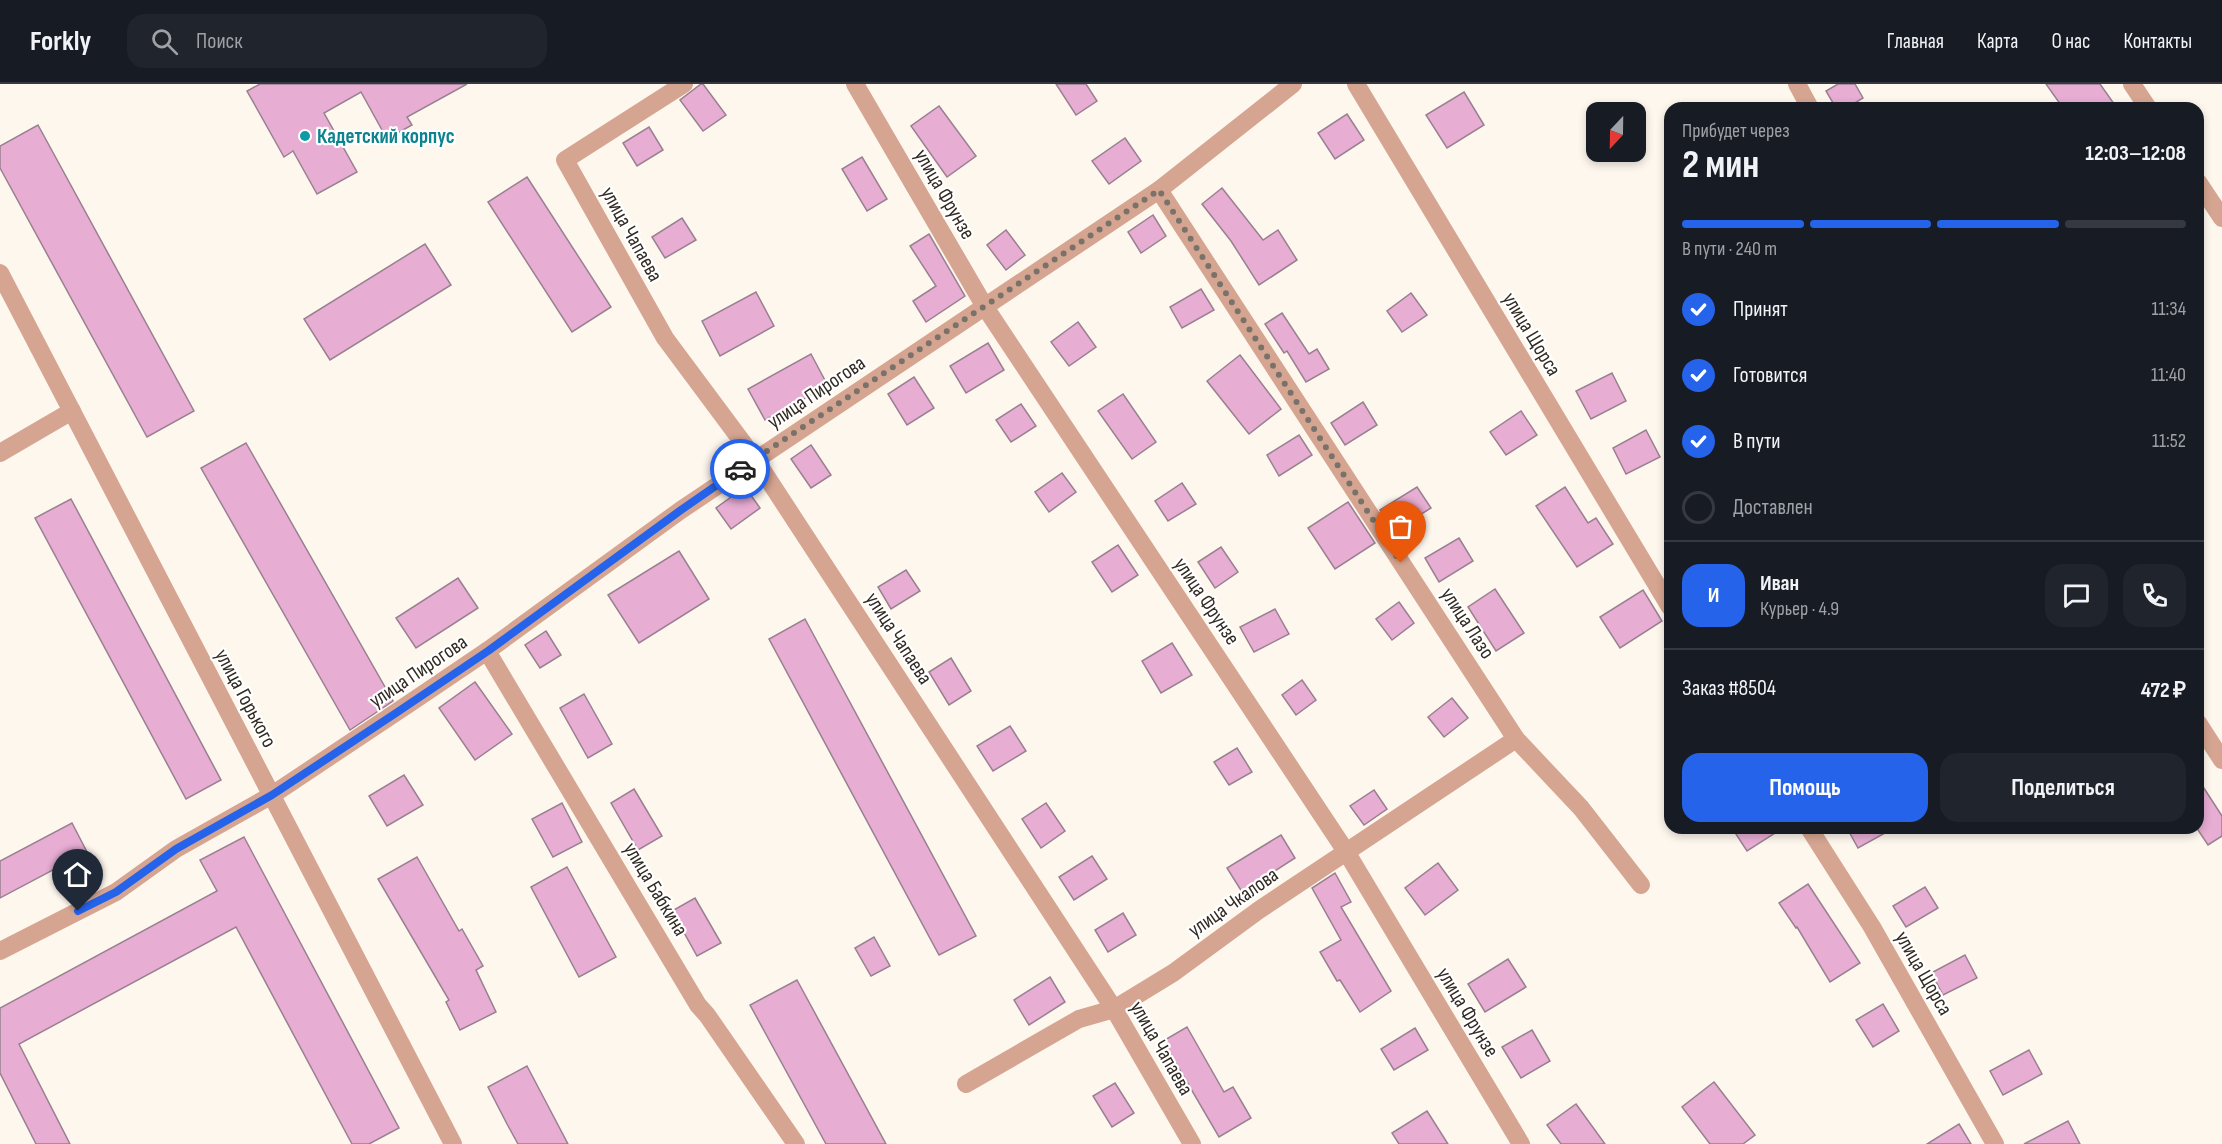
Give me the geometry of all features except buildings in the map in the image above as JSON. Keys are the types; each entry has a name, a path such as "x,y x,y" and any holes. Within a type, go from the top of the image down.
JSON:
{"street":[{"name":"улица Чапаева","path":"684,84 565,160 665,338 755,459 1114,1009 1192,1144"},
{"name":"улица Фрунзе","path":"855,84 984,307 1347,854 1521,1144"},
{"name":"улица Пирогова","path":"0,951 116,892 176,849 272,795 488,651 755,459 1159,190 1293,84"},
{"name":"улица Щорса","path":"1356,84 1664,597"},
{"path":"1797,84 1807,102"},
{"path":"2132,84 2144,102"},
{"name":"улица Лазо","path":"1159,190 1516,739 1581,808 1641,885"},
{"path":"2204,191 2222,218"},
{"name":"улица Горького","path":"0,273 453,1144"},
{"path":"0,453 72,411"},
{"name":"улица Бабкина","path":"488,651 698,1005 796,1144"},
{"path":"2204,732 2222,760"},
{"name":"улица Чкалова","path":"966,1084 1079,1019 1114,1009 1173,973 1259,910 1347,854 1516,739"},
{"name":"улица Щорса","path":"1813,834 1872,927 1995,1144"}],"way so far":[{"path":"740,469 1159,190 1401,563"}],"place":[{"name":"Кадетский корпус","path":"305,136"}],"route":[{"path":"78,911 116,892 176,849 272,795 396,713 488,651 740,469"}]}
